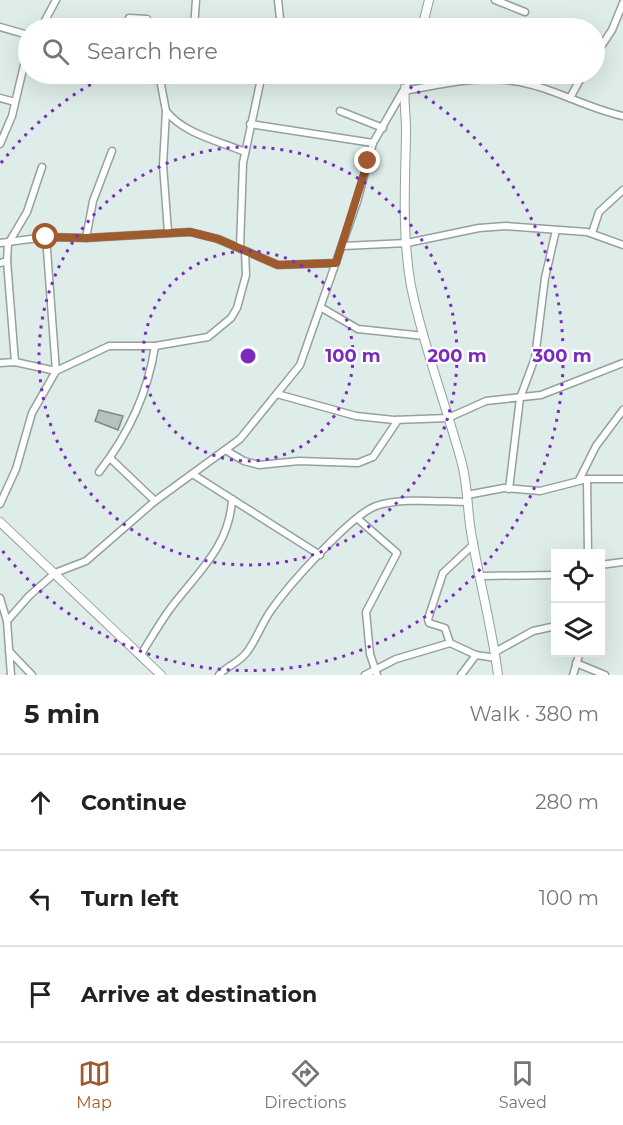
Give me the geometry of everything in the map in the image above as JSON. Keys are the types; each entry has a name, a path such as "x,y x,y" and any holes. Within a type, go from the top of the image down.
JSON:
{"street":[{"path":"46,18 56,0"},
{"path":"195,18 196,0"},
{"path":"278,0 280,18"},
{"path":"424,18 429,0"},
{"path":"495,0 525,12"},
{"path":"605,39 621,13 623,3"},
{"path":"0,27 18,32"},
{"path":"0,144 19,84"},
{"path":"161,84 166,111 163,165 168,232"},
{"path":"0,363 15,362 56,371 109,346 155,345 208,337 231,318 240,300 246,275 242,250 245,152 260,84"},
{"path":"4,617 55,573 86,561 155,501 227,451 240,439 300,365 343,246 373,143 405,84"},
{"path":"403,91 454,84"},
{"path":"525,84 570,98 604,112 623,116"},
{"path":"570,98 578,84"},
{"path":"403,91 406,123 403,189 411,287 461,460 498,675"},
{"path":"0,98 15,102"},
{"path":"166,111 173,120 186,129 245,152"},
{"path":"339,111 383,128"},
{"path":"250,124 373,143"},
{"path":"86,238 93,201 112,152"},
{"path":"15,362 3,262 9,244 27,212 42,167"},
{"path":"592,233 599,212 623,190"},
{"path":"343,246 406,243 479,228 506,226 592,233 623,244"},
{"path":"509,489 520,398 535,358 545,278 556,230"},
{"path":"0,243 9,244 46,237 86,238 168,232 207,236 278,265 336,263"},
{"path":"0,504 16,469 32,413 56,371 46,237"},
{"path":"322,308 358,329 424,336"},
{"path":"99,472 110,458 136,413 155,345"},
{"path":"277,394 350,415 398,420 448,418 486,401 541,395 623,363"},
{"path":"579,480 591,454 623,410"},
{"path":"227,451 243,462 259,465 299,461 358,463 373,457 398,420"},
{"path":"110,458 155,501"},
{"path":"194,475 320,555"},
{"path":"587,479 588,549"},
{"path":"219,675 244,656 272,609 320,555 358,519 375,507 467,499 509,489 540,491 587,479 623,479"},
{"path":"140,656 168,611 220,544 230,523 232,499"},
{"path":"358,519 397,553 366,612 365,626 376,673"},
{"path":"0,522 160,675"},
{"path":"450,643 445,628 429,623 428,619 443,573 474,544"},
{"path":"605,564 623,562"},
{"path":"482,576 551,575"},
{"path":"0,598 11,675"},
{"path":"365,675 376,673 396,659 450,643 476,655 496,655 533,631 551,627"},
{"path":"8,650 32,675"},
{"path":"461,675 476,655"},
{"path":"573,675 578,657"},
{"path":"576,663 605,675"}],"building":[{"path":"99,410 123,416 118,430 95,421"}],"route":[{"path":"46,237 86,238 190,232 218,239 278,265 336,263 368,161"}]}
